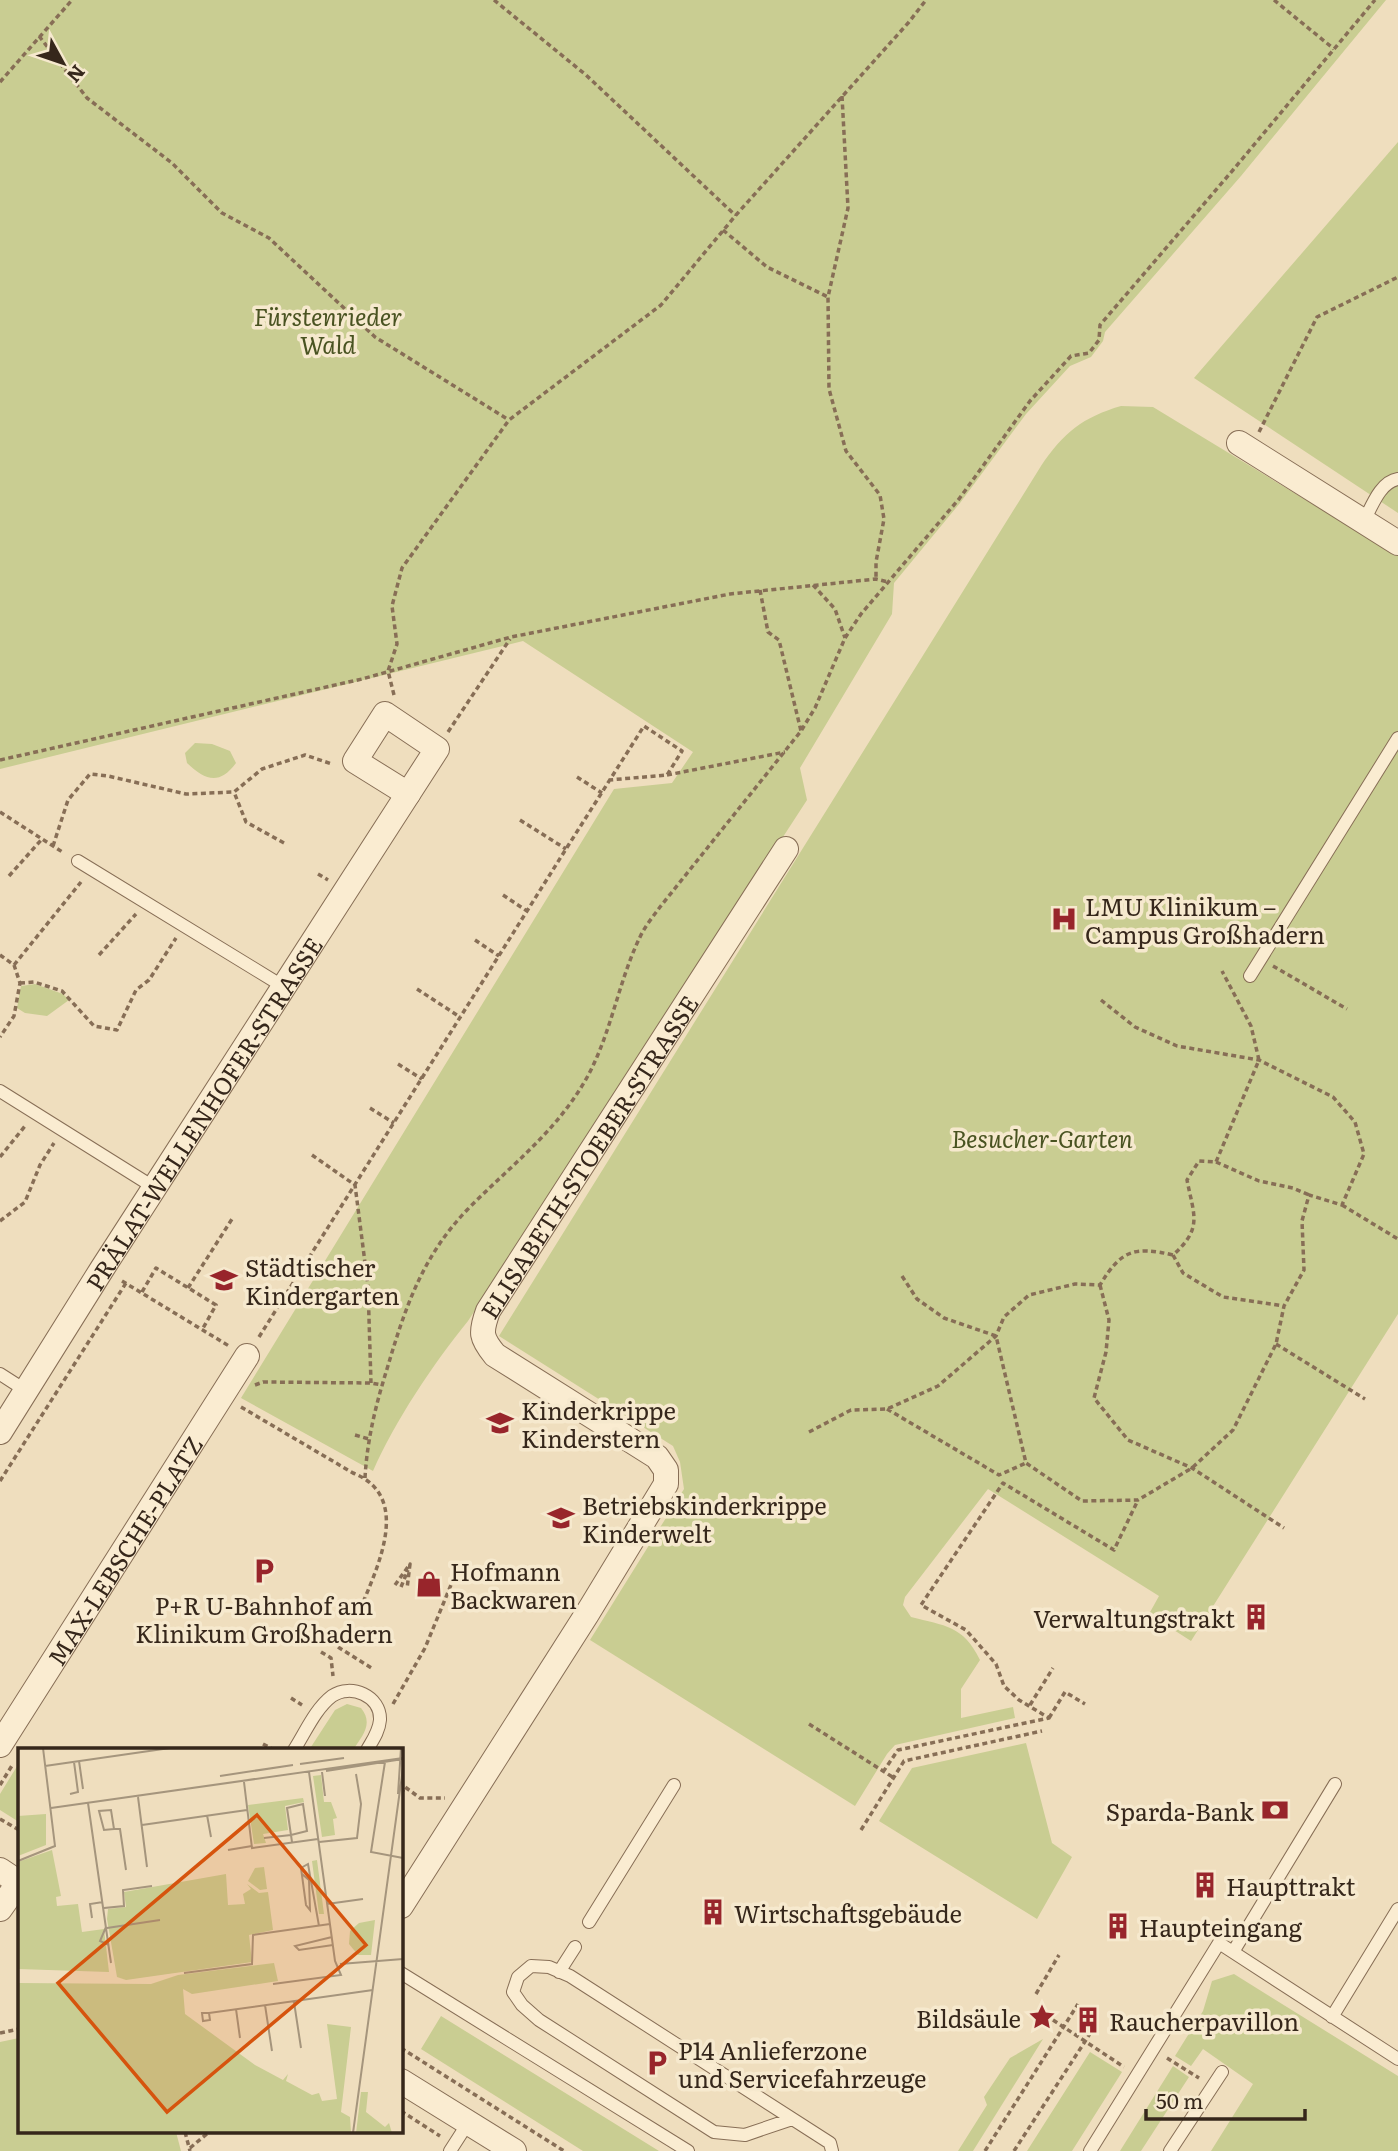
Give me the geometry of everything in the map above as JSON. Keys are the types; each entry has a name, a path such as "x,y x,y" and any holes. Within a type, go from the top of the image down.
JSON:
{"street":[{"path":"1245,446 1398,543"},
{"path":"408,794 355,761 385,714 437,749"},
{"name":"PRÄLAT-WELLENHOFER-STRASSE","path":"0,1432 437,749"},
{"name":"ELISABETH-STOEBER-STRASSE","path":"402,1904 661,1495 667,1480 663,1465 657,1457 495,1355 484,1341 482,1327 488,1311 786,849"},
{"name":"MAX-LEBSCHE-PLATZ","path":"0,1745 247,1356"},
{"path":"0,1909 12,1878"},
{"path":"402,2082 514,2151"}],"lane":[{"path":"1364,522 1381,490 1390,480 1398,479"},
{"path":"1250,976 1398,738"},
{"path":"78,861 284,987"},
{"path":"0,1091 155,1188"},
{"path":"0,1374 26,1390"},
{"path":"296,1748 326,1702 335,1694 351,1690 369,1697 380,1716 377,1731 368,1748"},
{"path":"1233,1952 1335,1784"},
{"path":"589,1923 674,1785"},
{"path":"1332,2017 1398,1909"},
{"path":"1090,2151 1219,1944 1398,2059"},
{"path":"559,1972 575,1947"},
{"path":"792,2119 745,2135 714,2132 539,2020 522,2005 513,1992 518,1977 531,1966 549,1967 570,1976 792,2119 830,2144 832,2151"},
{"path":"402,1974 688,2151"},
{"path":"1170,2151 1222,2072"},
{"path":"452,2148 468,2123"}],"path":[{"path":"0,82 72,0"},
{"path":"494,0 586,75 736,215"},
{"path":"388,671 397,644 392,606 402,568 509,420 661,305 736,215 926,0"},
{"path":"1274,0 1334,49"},
{"path":"365,1478 369,1439 382,1385 403,1313 418,1278 435,1248 467,1211 537,1144 586,1079 607,1034 643,931 801,731 815,708 845,638 861,614 959,499 1030,401 1072,356 1089,353 1099,340 1100,325 1375,0"},
{"path":"39,36 87,98 172,163 222,213 269,238 375,337 509,420"},
{"path":"842,96 848,208 828,297 829,389 846,451 880,495 884,519 876,562 876,579"},
{"path":"723,230 767,267 828,297"},
{"path":"1245,446 1317,317 1398,277"},
{"path":"0,760 362,679 511,637 730,594 876,579 888,582"},
{"path":"813,585 835,609 845,638"},
{"path":"760,590 768,632 779,639 801,731"},
{"path":"437,749 511,637"},
{"path":"247,1356 644,726 682,751 667,775"},
{"path":"609,780 667,775 786,752"},
{"path":"53,846 68,800 90,774 186,794 234,792 262,769 305,755 335,765"},
{"path":"577,777 602,793"},
{"path":"234,792 247,822 285,843"},
{"path":"0,812 78,861"},
{"path":"520,820 566,849"},
{"path":"9,876 42,839"},
{"path":"13,965 92,869"},
{"path":"317,874 329,880"},
{"path":"503,895 527,911"},
{"path":"99,955 147,902"},
{"path":"20,984 34,982 62,991 94,1026 117,1030 136,990 149,980 184,925"},
{"path":"475,940 499,956"},
{"path":"0,955 13,965 20,984 14,1016 0,1037"},
{"path":"1259,959 1347,1009"},
{"path":"1216,1162 1259,1060 1251,1026 1222,971"},
{"path":"418,989 460,1017"},
{"path":"1101,1000 1135,1027 1177,1046 1259,1060 1333,1097 1355,1122 1364,1154 1342,1205"},
{"path":"398,1064 422,1079"},
{"path":"370,1108 394,1123"},
{"path":"0,1157 36,1114"},
{"path":"0,1222 25,1202 40,1165 62,1130"},
{"path":"312,1155 355,1185 368,1286 371,1383"},
{"path":"1173,1255 1186,1243 1195,1222 1186,1180 1199,1161 1216,1162 1259,1181 1293,1188 1342,1205 1398,1239"},
{"path":"996,1336 1026,1463 1082,1501 1138,1500 1192,1468 1233,1430 1276,1343 1284,1306 1304,1270 1302,1221 1309,1195"},
{"path":"188,1288 232,1219"},
{"path":"1284,1306 1223,1297 1183,1273 1173,1255 1150,1250 1129,1253 1112,1265 1100,1285 1109,1320 1106,1352 1094,1398 1128,1440 1192,1468 1284,1528"},
{"path":"141,1293 156,1268 216,1305 202,1330"},
{"path":"102,1269 247,1356 263,1381"},
{"path":"902,1276 917,1299 944,1318 996,1336"},
{"path":"0,1481 125,1283"},
{"path":"809,1432 851,1410 887,1409 938,1386 996,1336 1004,1317 1029,1295 1075,1284 1100,1285"},
{"path":"1276,1343 1365,1399"},
{"path":"249,1388 263,1381 382,1385"},
{"path":"236,1404 365,1478 380,1492 385,1504 383,1553 359,1612"},
{"path":"887,1409 999,1475 1003,1483 1114,1550 1138,1500"},
{"path":"355,1435 369,1439"},
{"path":"999,1475 1026,1463"},
{"path":"1003,1483 921,1605 966,1630 996,1664 1004,1686 1019,1700 1049,1718"},
{"path":"395,1585 410,1564"},
{"path":"401,1587 410,1564"},
{"path":"407,1589 410,1564"},
{"path":"391,1706 425,1648 453,1580"},
{"path":"338,1647 373,1669"},
{"path":"1030,1706 1053,1668"},
{"path":"883,1772 898,1750 1049,1718 1065,1692 1084,1704"},
{"path":"291,1698 302,1705"},
{"path":"809,1724 894,1778"},
{"path":"861,1830 904,1762 1042,1731"},
{"path":"263,1744 270,1748"},
{"path":"0,1785 18,1756"},
{"path":"402,1792 405,1787 420,1798 470,1799"},
{"path":"0,1819 18,1829"},
{"path":"1036,1994 1059,1955"},
{"path":"985,2151 1078,2004"},
{"path":"1053,2020 1125,2068"},
{"path":"1014,2151 1084,2042 1098,2025"},
{"path":"0,2033 18,2029"},
{"path":"402,2049 564,2151"},
{"path":"1154,2049 1212,2086"},
{"path":"402,2112 452,2148"},
{"path":"198,2140 200,2134"},
{"path":"190,2150 206,2134"}],"green space":[{"name":"Fürstenrieder Wald","path":"0,0 1386,0 1241,176 1105,332 1103,341 1091,357 1070,366 1026,414 960,503 894,583 892,614 800,768 807,800 468,1321 416,1393 373,1471 241,1398 614,789 672,783 693,752 523,641 0,769"},
{"path":"1398,142 1398,513 1194,378"},
{"name":"Besucher-Garten","path":"1121,406 1153,407 1398,556 1398,1314 1191,1641 1149,1614 1159,1596 988,1489 905,1597 903,1605 911,1617 952,1629 960,1633 974,1648 980,1660 961,1689 961,1718 1013,1707 1015,1718 895,1745 855,1806 590,1640 684,1489 680,1462 673,1446 499,1336 1041,466 1057,444 1075,428 1096,415"},
{"path":"195,743 212,744 230,751 236,763 218,778 206,777 187,763 185,753"},
{"path":"35,984 63,994 69,1000 47,1016 25,1013 17,1008 21,986"},
{"path":"347,1704 361,1708 367,1725 363,1735 354,1748 310,1748 335,1710"},
{"path":"1026,1743 1052,1843 1072,1857 1037,1919 879,1821 912,1768"},
{"path":"18,1765 18,1821 0,1810 0,1794"},
{"path":"1234,1974 1398,2076 1398,2151 1211,2151 1253,2084 1203,2049 1191,2066 1175,2056 1203,2011 1212,1981"},
{"path":"441,2016 659,2151 583,2151 421,2049"},
{"path":"18,2038 18,2134 177,2134 181,2151 0,2151 0,2042"},
{"path":"1043,2039 973,2151 958,2151 987,2105 984,2097 1010,2058"},
{"path":"1090,2052 1122,2072 1072,2151 1027,2151"},
{"path":"1173,2066 1189,2077 1141,2151 1120,2151"}],"place":[{"name":"LMU Klinikum – Campus Großhadern","path":"1064,919"},
{"name":"Städtischer Kindergarten","path":"224,1280"},
{"name":"Kinderkrippe Kinderstern","path":"500,1423"},
{"name":"Betriebskinderkrippe Kinderwelt","path":"561,1518"},
{"name":"P+R U-Bahnhof am Klinikum Großhadern","path":"264,1571"},
{"name":"Hofmann Backwaren","path":"429,1584"},
{"name":"Verwaltungstrakt","path":"1256,1617"},
{"name":"Sparda-Bank","path":"1275,1810"},
{"name":"Haupttrakt","path":"1205,1885"},
{"name":"Wirtschaftsgebäude","path":"713,1912"},
{"name":"Haupteingang","path":"1118,1926"},
{"name":"Bildsäule","path":"1042,2017"},
{"name":"Raucherpavillon","path":"1088,2020"},
{"name":"P14 Anlieferzone und Servicefahrzeuge","path":"657,2063"}]}
